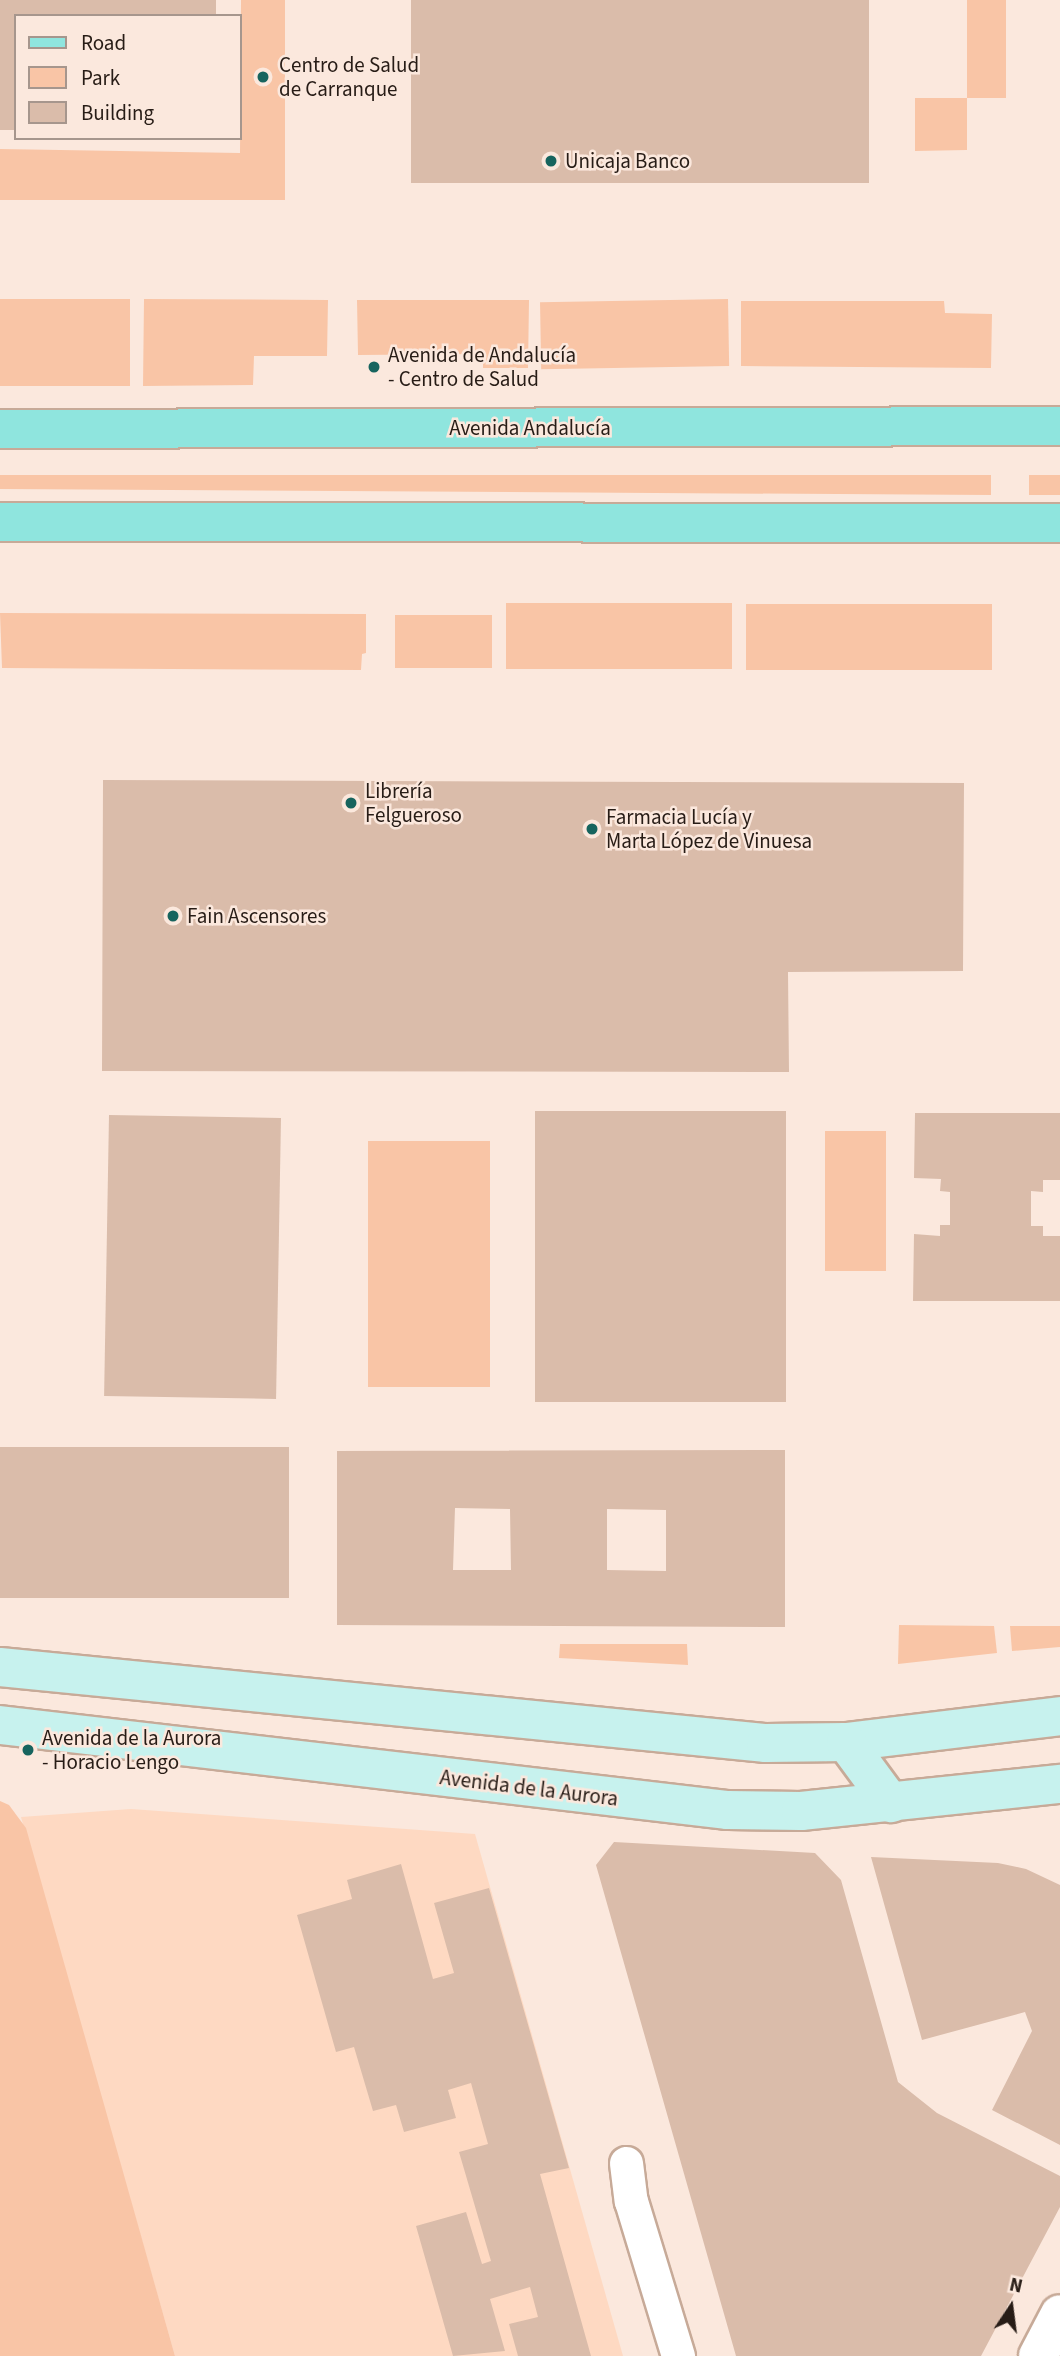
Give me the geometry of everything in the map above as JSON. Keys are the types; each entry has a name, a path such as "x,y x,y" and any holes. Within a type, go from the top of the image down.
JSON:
{"main road":[{"name":"Avenida Andalucía","path":"0,429 1060,426"},
{"path":"0,522 1060,523"},
{"path":"0,1667 725,1741 846,1742 1060,1716"},
{"name":"Avenida de la Aurora","path":"0,1725 728,1810 801,1811 1060,1784"},
{"path":"846,1742 891,1803"}],"street":[{"path":"626,2163 631,2201 678,2356"},
{"path":"1038,2356 1060,2314"}],"shaded area":[{"path":"131,1809 475,1834 623,2356 175,2356 21,1817"}],"green space":[{"name":"Centro de Salud de Carranque","path":"241,0 285,0 285,200 0,200 0,149 240,153"},
{"path":"967,0 1006,0 1006,98 967,98"},
{"path":"915,98 967,98 967,150 915,151"},
{"path":"0,299 130,299 130,386 0,386"},
{"path":"144,299 328,300 327,356 254,356 253,385 143,386"},
{"path":"728,299 729,366 541,369 540,302"},
{"path":"357,300 529,300 528,368 483,368 483,354 358,355"},
{"path":"741,301 944,301 945,313 992,314 991,368 741,366"},
{"path":"0,475 991,475 991,495 0,489"},
{"path":"1029,475 1060,475 1060,495 1029,495"},
{"path":"506,603 732,603 732,669 506,669"},
{"path":"746,604 992,604 992,670 746,670"},
{"path":"0,613 366,614 366,653 362,654 361,670 2,668"},
{"path":"395,615 492,615 492,668 395,668"},
{"path":"825,1131 886,1131 886,1271 825,1271"},
{"path":"368,1141 490,1141 490,1387 368,1387"},
{"path":"899,1625 994,1626 997,1653 898,1664"},
{"path":"1010,1626 1060,1626 1060,1647 1012,1651"},
{"path":"560,1644 687,1644 688,1665 559,1658"},
{"path":"0,1801 9,1805 26,1828 175,2356 0,2356"}],"building":[{"path":"0,0 216,0 216,14 14,14 14,130 0,130"},
{"path":"411,0 869,0 869,183 411,183"},
{"path":"103,780 964,783 963,971 788,972 789,1072 102,1071"},
{"path":"535,1111 786,1111 786,1402 535,1402"},
{"path":"915,1113 1060,1113 1060,1180 1043,1180 1043,1192 1031,1191 1031,1226 1043,1226 1043,1236 1060,1236 1060,1301 913,1301 914,1234 940,1236 940,1225 950,1225 950,1192 940,1191 941,1179 914,1178"},
{"path":"109,1115 281,1118 276,1399 104,1396"},
{"path":"0,1447 289,1447 289,1598 0,1598"},
{"path":"785,1450 785,1627 337,1625 337,1451","holes":["455,1508 510,1509 511,1570 453,1570","607,1509 666,1510 666,1571 607,1570"]},
{"path":"614,1842 815,1853 841,1880 898,2082 937,2113 1060,2176 1060,2207 981,2356 736,2356 596,1865"},
{"path":"871,1857 998,1863 1026,1869 1060,1885 1060,2145 992,2110 1032,2031 1025,2012 922,2040"},
{"path":"401,1864 433,1979 454,1973 434,1903 489,1888 569,2168 540,2174 591,2356 518,2356 509,2324 538,2317 530,2287 490,2299 505,2351 453,2356 416,2226 466,2212 482,2264 491,2261 459,2152 488,2144 471,2083 448,2090 456,2118 404,2132 396,2105 373,2111 354,2047 336,2052 297,1915 352,1899 347,1880"}],"place":[{"name":"Centro de Salud de Carranque","path":"263,77"},
{"name":"Unicaja Banco","path":"551,161"},
{"name":"Avenida de Andalucía - Centro de Salud","path":"374,367"},
{"name":"Librería Felgueroso","path":"351,803"},
{"name":"Farmacia Lucía y Marta López de Vinuesa","path":"592,829"},
{"name":"Fain Ascensores","path":"173,916"},
{"name":"Avenida de la Aurora - Horacio Lengo","path":"28,1750"}]}
